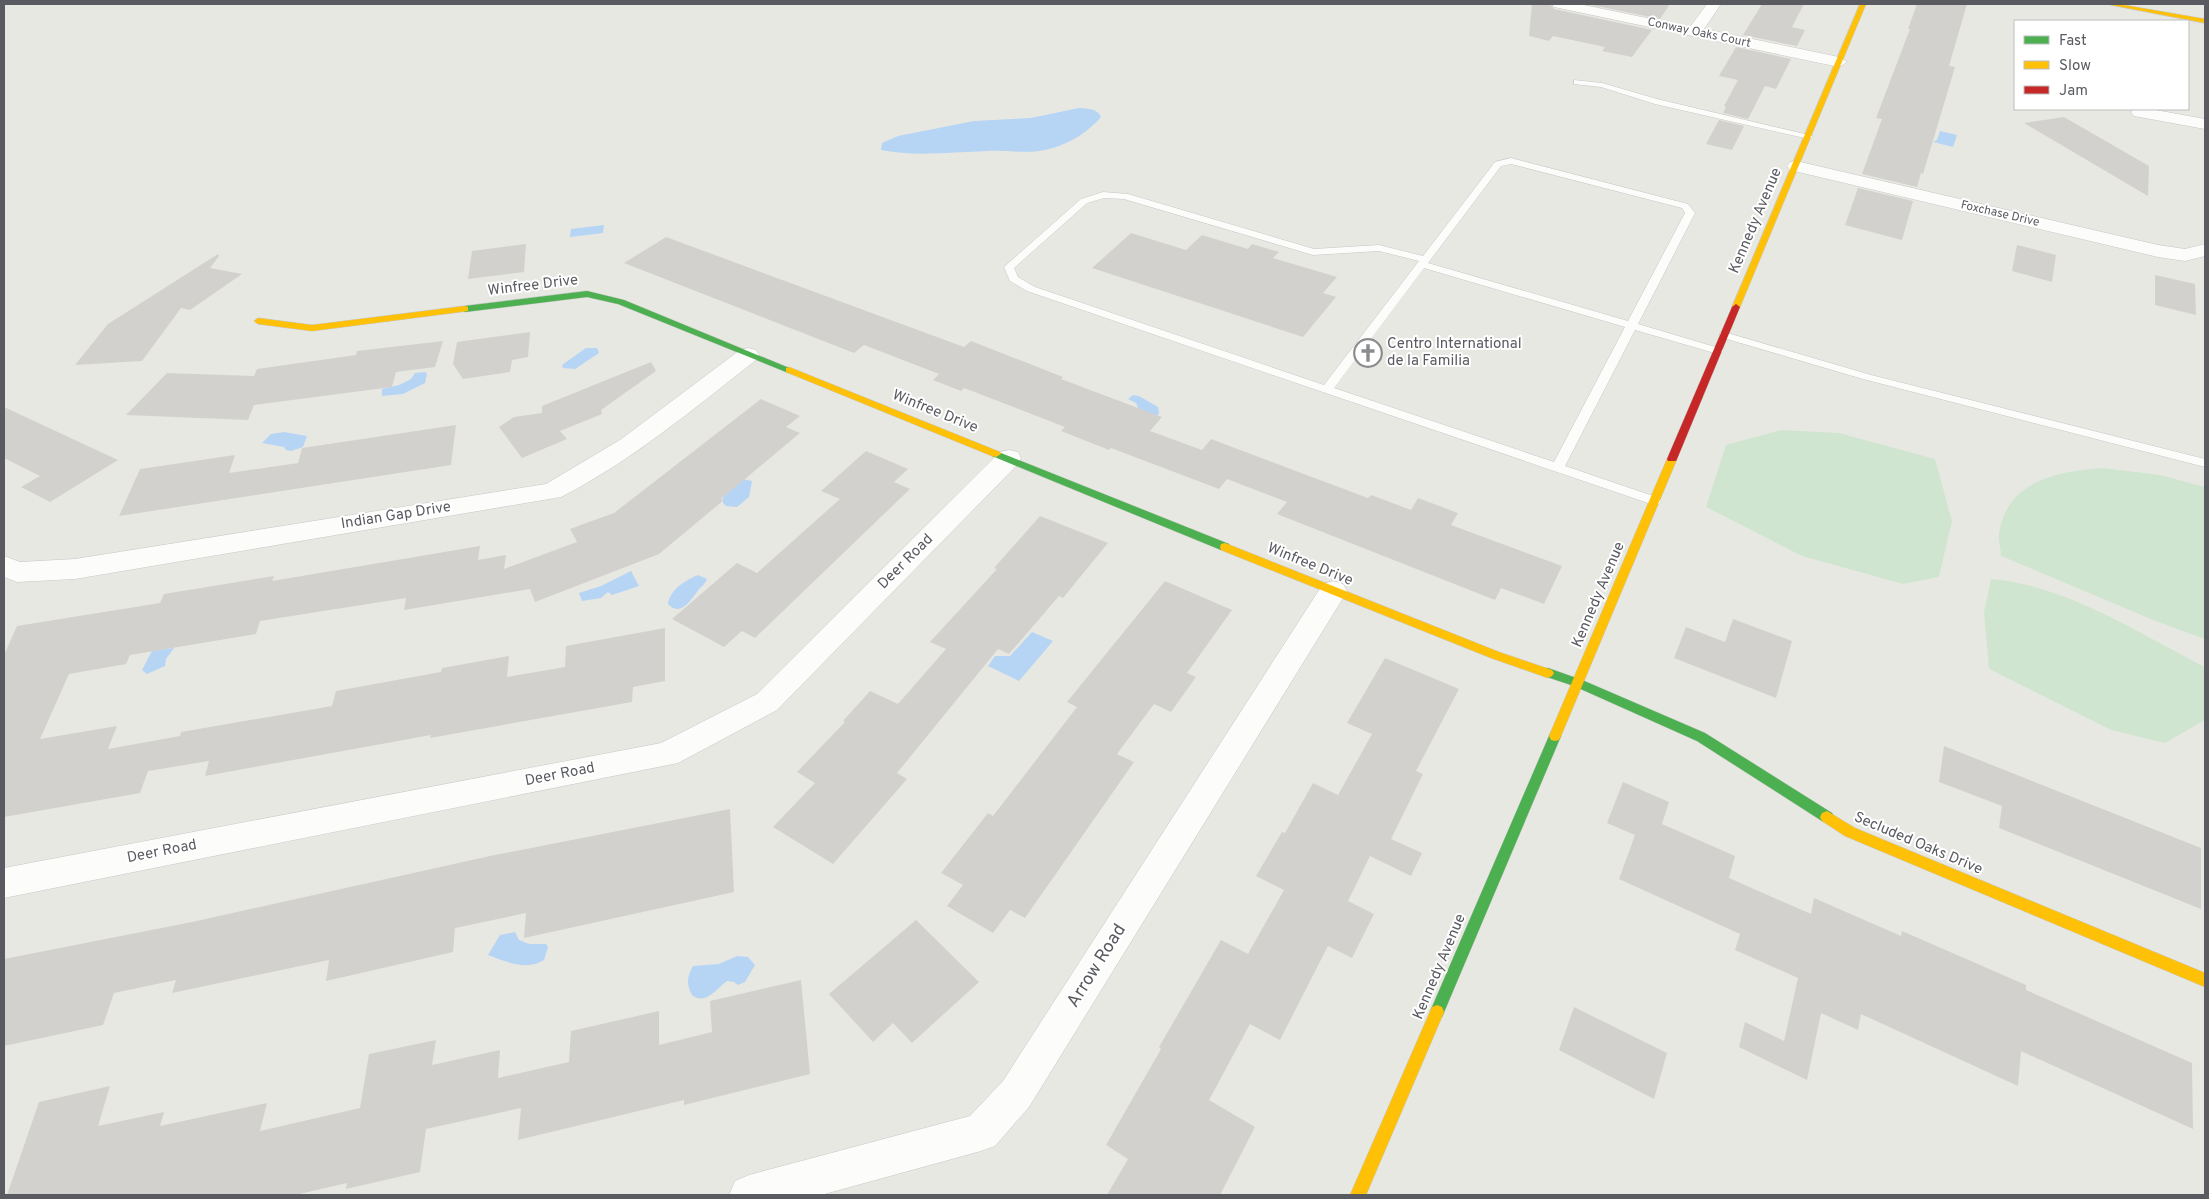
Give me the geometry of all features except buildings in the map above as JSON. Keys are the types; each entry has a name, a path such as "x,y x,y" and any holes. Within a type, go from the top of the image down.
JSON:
{"street":[{"name":"Conway Oaks Court","path":"1559,4 1839,62"},
{"path":"1694,32 1714,4"},
{"name":"Kennedy Avenue","path":"1358,1195 1578,683 1863,4"},
{"path":"2110,4 2205,20"},
{"path":"2140,112 2205,124"},
{"name":"Foxchase Drive","path":"1796,166 2158,250 2185,255 2205,250"},
{"name":"Winfree Drive","path":"258,321 312,328 587,294 621,302 1333,591 1495,654 1578,683"},
{"name":"Indian Gap Drive","path":"4,566 17,572 74,569 552,491 580,478 624,448 748,355"},
{"name":"Deer Road","path":"4,882 668,754 767,702 1009,458"},
{"name":"Arrow Road","path":"749,1195 981,1132 1016,1094 1333,591"},
{"name":"Secluded Oaks Drive","path":"1578,683 1701,736 1850,832 2205,980"}],"lane":[{"path":"1578,82 1602,85 1655,101 1808,136"},
{"path":"1327,389 1498,164 1511,161 1685,206 1690,213 1558,468"},
{"path":"1655,500 1031,289 1014,279 1008,267 1084,201 1104,195 1125,196 1313,252 1324,254 1371,248 1386,249 1631,326 1718,351"},
{"path":"1724,335 1867,377 2205,463"}],"green space":[{"path":"1781,430 1839,433 1935,459 1952,521 1939,577 1903,584 1802,556 1706,507 1726,445"},
{"path":"2103,468 2160,475 2205,487 2205,639 2158,622 2001,556 1999,533 2004,515 2012,501 2024,490 2037,482 2053,476 2086,469"},
{"path":"1991,579 2046,590 2073,600 2101,612 2205,667 2205,720 2165,743 2111,730 1989,669 1984,612"}],"water":[{"path":"1079,108 1095,110 1101,117 1073,140 1045,150 921,154 881,150 882,143 898,136 974,121 1031,118"},
{"path":"1940,131 1957,135 1953,147 1933,142 1937,140"},
{"path":"604,225 603,233 570,237 571,229"},
{"path":"586,348 597,348 599,353 575,369 563,368 562,365"},
{"path":"425,372 427,374 425,383 403,394 382,396 382,389 399,385 411,379 415,373"},
{"path":"1133,395 1139,396 1158,407 1159,414 1155,416 1140,412 1136,403 1128,399"},
{"path":"284,432 307,436 303,447 291,451 286,450 284,447 262,443 271,434"},
{"path":"743,479 752,481 749,497 737,507 726,506 723,503 723,497"},
{"path":"631,571 639,586 612,595 608,592 601,598 582,601 579,593 601,586"},
{"path":"698,575 707,579 705,583 688,603 681,608 672,608 668,604 675,590 684,582"},
{"path":"1032,632 1053,641 1019,681 988,666 995,656 1010,656"},
{"path":"174,648 166,659 165,666 147,674 142,670 152,651"},
{"path":"515,932 519,940 529,944 546,944 548,947 544,960 531,965 524,965 509,963 488,955 500,935"},
{"path":"737,956 748,957 755,965 745,982 738,985 727,981 707,997 697,998 692,995 688,981 693,966 719,964"}],"traffic: fast":[{"path":"465,309 587,294 621,302 789,370"},
{"path":"996,454 1225,547"},
{"path":"1548,673 1578,683 1701,737 1827,817"},
{"path":"1437,1012 1555,736"}],"traffic: slow":[{"path":"1736,307 1863,4"},
{"path":"2109,4 2205,21"},
{"path":"258,321 312,328 465,309"},
{"path":"789,370 996,454"},
{"path":"1555,736 1672,459"},
{"path":"1225,547 1495,655 1548,673"},
{"path":"1827,817 1850,832 2205,980"},
{"path":"1358,1195 1437,1012"}],"traffic: jam":[{"path":"1672,459 1736,307"}],"place":[{"name":"Centro International de la Familia","path":"1368,353"}]}
